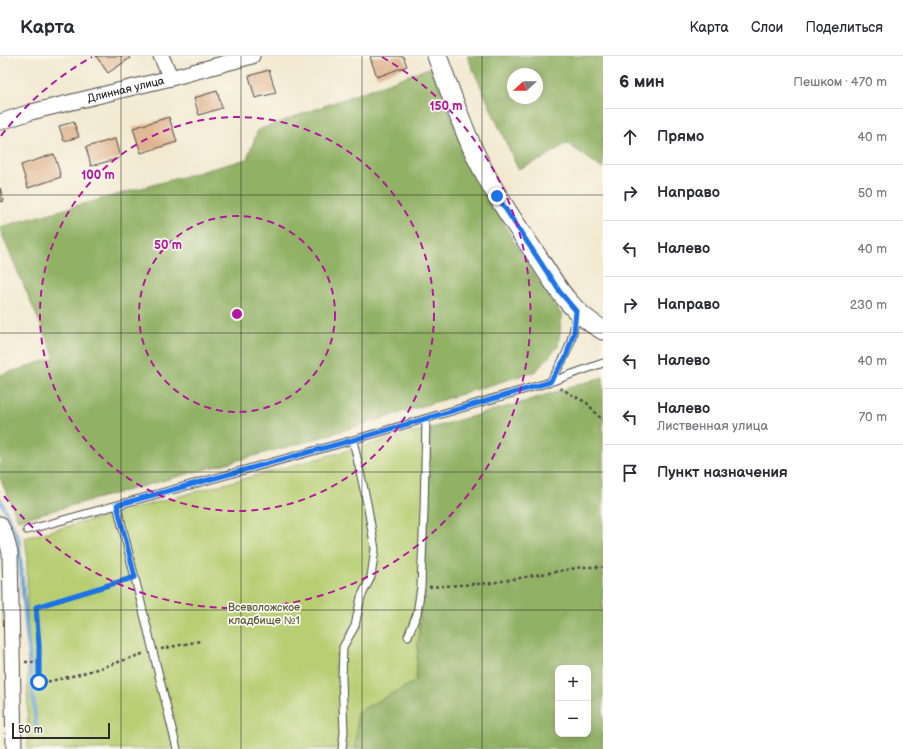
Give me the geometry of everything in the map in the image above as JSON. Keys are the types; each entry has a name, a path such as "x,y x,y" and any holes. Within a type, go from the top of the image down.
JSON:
{"street":[{"path":"161,56 171,78"},
{"name":"Длинная улица","path":"0,122 31,112 171,78 252,56"},
{"path":"437,56 458,113 477,157 497,196 560,292 576,311 603,330"},
{"path":"2,533 10,554 14,749"}],"lane":[{"path":"550,382 566,357 574,332 576,311"},
{"path":"27,530 426,419 550,382 603,363"},
{"path":"408,636 417,614 421,587 426,419"},
{"path":"342,749 344,732 342,678 343,647 355,626 361,597 371,577 375,549 367,503 353,440"},
{"path":"117,505 177,749"}],"path":[{"path":"550,382 587,403 603,421"},
{"path":"421,587 491,583 582,567 603,568"},
{"path":"135,577 36,607 39,682 60,679 92,671 153,650 200,641"},
{"path":"29,662 39,662"}],"green space":[{"path":"467,56 603,57 603,169 567,143 542,159 518,169"},
{"path":"432,67 470,165 523,257 562,316 558,346 536,371 312,440 18,520 0,478 0,375 55,358 0,227 247,159 258,130"},
{"path":"603,377 603,749 356,749 357,712 416,681 431,428 520,403"},
{"name":"Всеволожское кладбище №1","path":"431,428 416,681 357,712 356,749 28,749 27,552 25,538"}],"building":[{"path":"96,56 128,56 130,58 108,73"},
{"path":"403,56 407,66 377,77 370,57"},
{"path":"269,70 276,93 255,98 249,76"},
{"path":"217,91 222,108 199,115 194,98"},
{"path":"169,117 177,142 141,153 133,128"},
{"path":"74,122 79,137 64,141 59,126"},
{"path":"115,139 120,158 91,166 86,147"},
{"path":"54,154 61,177 28,188 21,165"},
{"path":"0,188 4,201 0,202"}],"waterway":[{"path":"0,499 18,538 36,727"}],"route":[{"path":"39,682 39,645 36,607 135,577 117,505 353,440 550,382 566,357 574,332 576,311 560,292 497,196"}]}
